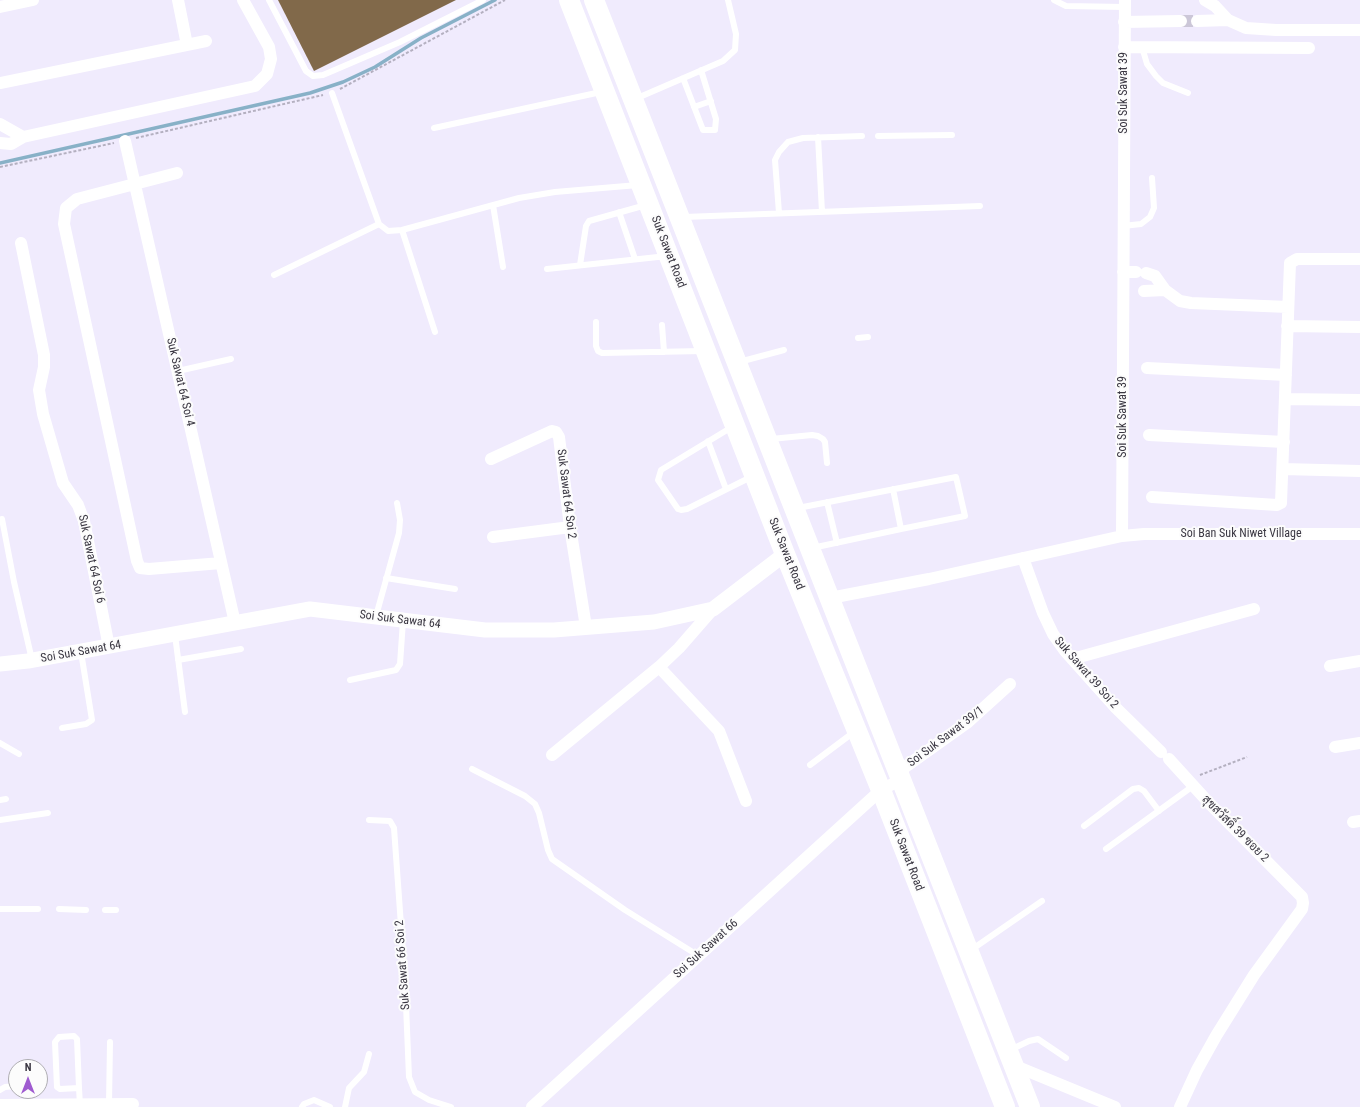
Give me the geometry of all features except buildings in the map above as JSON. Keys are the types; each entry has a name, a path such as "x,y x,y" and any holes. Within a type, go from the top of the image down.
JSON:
{"main road":[{"name":"Suk Sawat Road","path":"569,0 735,425 881,790 1005,1107"},
{"name":"Suk Sawat Road","path":"594,0 1030,1107"}],"street":[{"path":"0,7 33,0"},
{"path":"178,0 187,45"},
{"path":"0,143 10,144 24,137 255,86 268,74 271,59 269,47 243,0"},
{"path":"1205,0 1216,6 1228,20 1246,28 1360,30"},
{"name":"Soi Suk Sawat 39","path":"1122,536 1125,4"},
{"path":"1197,21 1228,20"},
{"path":"1124,22 1181,21"},
{"path":"0,83 206,41"},
{"path":"1124,47 1309,48"},
{"path":"0,124 24,137"},
{"name":"Suk Sawat 64 Soi 4","path":"125,140 235,622"},
{"path":"177,174 77,199 66,208 64,224 137,561 140,568 148,570 221,563"},
{"name":"Suk Sawat 64 Soi 6","path":"22,243 44,355 44,367 39,390 43,414 63,484 78,505 84,521 109,647"},
{"path":"1152,497 1277,505 1281,503 1290,263 1296,259 1360,259"},
{"path":"1123,272 1141,272 1155,276 1165,290 1180,301 1191,303 1288,307"},
{"path":"1123,290 1165,290"},
{"path":"1287,326 1360,326"},
{"path":"1147,368 1286,375"},
{"path":"1285,399 1360,400"},
{"name":"Suk Sawat 64 Soi 2","path":"491,459 552,431 556,432 559,437 570,527 586,627"},
{"path":"1149,435 1284,442"},
{"path":"1283,469 1360,471"},
{"path":"493,537 570,527"},
{"name":"Soi Ban Suk Niwet Village","path":"1122,536 1144,534 1360,534"},
{"path":"830,598 1122,536"},
{"name":"Soi Suk Sawat 64","path":"0,664 32,661 310,609 485,630 554,630 654,622 713,609 786,554"},
{"name":"Suk Sawat 39 Soi 2","path":"1023,558 1043,613 1053,634 1072,659 1116,708 1165,755"},
{"path":"552,755 659,667 679,648 713,609"},
{"path":"1072,659 1254,609"},
{"path":"1330,666 1360,661"},
{"path":"659,667 719,731 746,801"},
{"name":"Soi Suk Sawat 39/1","path":"881,790 968,722 1010,684"},
{"path":"1335,747 1360,743"},
{"name":"สุขสวัสดิ์ 39 ซอย 2","path":"1165,755 1190,783 1302,897 1302,909 1254,975 1197,1070 1180,1107"},
{"name":"Soi Suk Sawat 66","path":"532,1107 881,790"},
{"path":"1011,1058 1115,1107"},
{"path":"0,1105 132,1104"}],"lane":[{"path":"269,0 306,71 313,76 323,75 400,42 483,0"},
{"path":"634,100 723,60 735,50 736,34 728,0"},
{"path":"1054,0 1066,6 1125,4"},
{"path":"1142,47 1147,64 1156,76 1163,83 1188,93"},
{"path":"683,78 703,130 715,130 716,119 701,70"},
{"path":"434,128 605,92"},
{"path":"332,93 379,224 388,231 402,230 519,198 555,192 641,184"},
{"path":"694,107 711,101"},
{"path":"878,136 952,135"},
{"path":"779,214 775,160 779,152 788,142 803,138 862,136"},
{"path":"818,137 822,212"},
{"path":"1124,226 1140,224 1150,217 1154,208 1152,178"},
{"path":"580,265 586,226 589,221 649,204"},
{"path":"493,205 503,266"},
{"path":"680,217 980,206"},
{"path":"619,212 635,259"},
{"path":"274,275 379,224"},
{"path":"402,230 435,332"},
{"path":"547,269 669,256"},
{"path":"596,322 596,346 598,351 602,353 706,351"},
{"path":"662,325 664,352"},
{"path":"858,338 868,337"},
{"path":"737,363 784,350"},
{"path":"178,371 231,359"},
{"path":"735,425 661,470 658,480 678,509 681,510 687,509 755,475"},
{"path":"768,440 812,435 818,436 825,442 827,463"},
{"path":"708,441 726,489"},
{"path":"795,509 956,477 965,516 811,549"},
{"path":"893,489 901,529"},
{"path":"827,502 837,543"},
{"path":"375,618 399,533 400,520 397,503"},
{"path":"2,519 14,582 32,661"},
{"path":"386,578 455,589"},
{"path":"350,680 396,670 400,664 403,621"},
{"path":"175,635 185,712"},
{"path":"178,660 240,649"},
{"path":"62,728 86,724 92,720 81,652"},
{"path":"810,765 857,730"},
{"path":"0,742 19,754"},
{"path":"472,769 525,796 535,804 552,859 625,910 699,956"},
{"path":"1106,849 1159,811 1190,783"},
{"path":"1084,826 1133,789 1139,788 1144,791 1159,811"},
{"path":"0,820 48,813"},
{"name":"Suk Sawat 66 Soi 2","path":"369,820 390,821 394,828 405,981 409,1077 415,1092 429,1100 451,1107"},
{"path":"969,951 1042,901"},
{"path":"0,909 38,909"},
{"path":"59,909 86,910"},
{"path":"105,910 116,910"},
{"path":"79,1088 60,1089 57,1087 55,1042 59,1037 74,1036 77,1040 80,1105"},
{"path":"1011,1058 1029,1041 1038,1039 1066,1058"},
{"path":"109,1104 110,1042"},
{"path":"345,1107 349,1088 364,1072 369,1054"},
{"path":"302,1107 304,1104 314,1100 330,1107"}],"path":[{"path":"0,167 332,93 360,80 505,0"},
{"path":"1190,783 1247,757"}],"waterway":[{"path":"0,163 310,93 343,82 375,67 421,38 495,0"}],"tunnel":[{"path":"1181,21 1197,21"}]}
